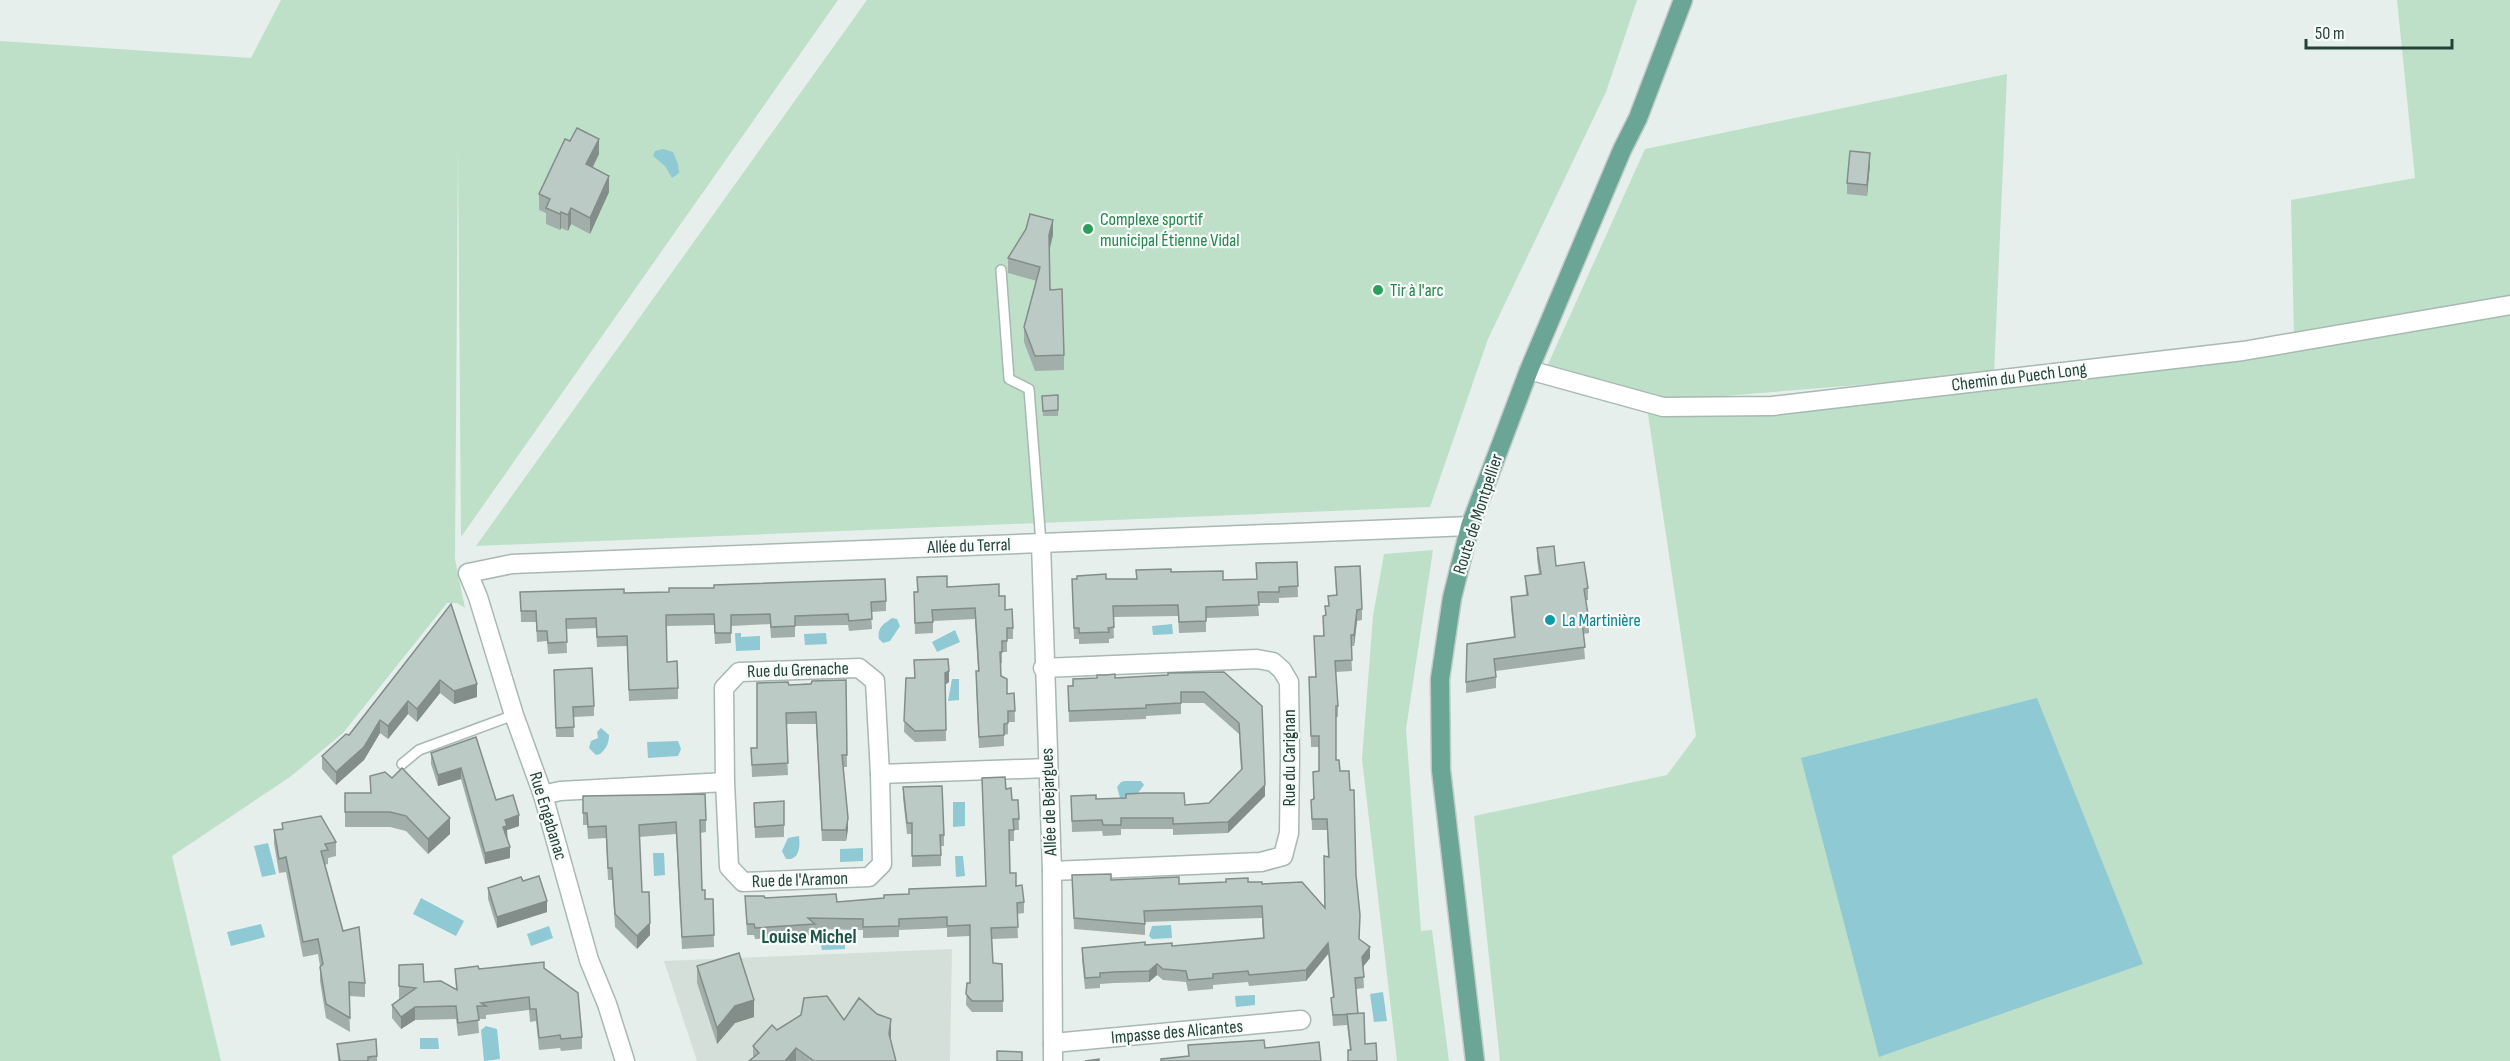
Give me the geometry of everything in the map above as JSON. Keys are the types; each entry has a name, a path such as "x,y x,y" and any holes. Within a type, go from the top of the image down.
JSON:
{"main road":[{"name":"Route de Montpellier","path":"1475,1061 1440,770 1440,679 1452,598 1470,526 1529,370 1622,150 1638,118 1683,0"}],"street":[{"name":"Chemin du Puech Long","path":"1529,370 1663,407 1772,406 2243,351 2510,305"},
{"name":"Allée du Terral","path":"468,573 512,564 1470,526"},
{"name":"Allée de Bejargues","path":"1041,543 1043,668 1052,871 1053,1052"},
{"name":"Rue Engabanac","path":"468,573 478,597 514,715 543,795 589,960 607,1004 625,1061"},
{"name":"Rue du Carignan","path":"1043,668 1257,659 1273,662 1282,670 1288,682 1289,833 1283,856 1261,862 1052,871"},
{"name":"Rue du Grenache","path":"725,782 724,688 739,672 860,668 875,681 880,774"},
{"path":"880,774 1048,768"},
{"name":"Rue de l'Aramon","path":"725,782 729,867 743,882 869,877 882,864 880,774"},
{"path":"543,795 560,791 725,782"},
{"name":"Impasse des Alicantes","path":"1053,1052 1301,1020"}],"lane":[{"path":"1001,270 1009,379 1029,389 1041,543"},
{"path":"402,764 419,750 514,715"}],"shaded area":[{"path":"952,949 950,1061 697,1061 664,961"}],"green space":[{"path":"281,0 838,0 461,537 458,150 455,559 465,608 457,603 447,603 343,733 290,777 172,856 221,1061 0,1061 0,41 251,58"},
{"name":"Complexe sportif municipal Étienne Vidal","path":"867,0 1637,0 1606,92 1488,339 1430,507 476,546"},
{"path":"2397,0 2510,0 2510,298 2294,338 2291,200 2415,178"},
{"path":"2007,74 1994,374 1663,401 1545,371 1645,149"},
{"path":"2510,309 2510,1061 1500,1061 1474,816 1667,775 1696,736 1648,414 1771,411"},
{"path":"1433,550 1406,729 1421,931 1432,930 1449,1061 1397,1061 1362,759 1373,616 1384,554"}],"water":[{"path":"663,149 673,152 678,164 679,173 672,178 665,166 653,156 655,151"},
{"path":"892,618 897,619 900,626 890,641 883,643 879,639 879,632 882,626"},
{"path":"1172,624 1173,634 1153,635 1152,626"},
{"path":"955,630 960,642 937,652 932,642"},
{"path":"735,633 741,633 741,637 760,636 760,650 736,651"},
{"path":"826,633 827,644 805,645 804,634"},
{"path":"952,679 959,679 959,700 948,701"},
{"path":"2037,698 2143,964 1879,1057 1801,758"},
{"path":"601,728 609,735 608,741 604,750 596,755 589,748 591,741 598,738 597,732"},
{"path":"678,741 681,749 678,756 648,758 647,742"},
{"path":"1125,781 1141,781 1144,785 1138,793 1130,794 1127,799 1120,798 1117,787"},
{"path":"953,802 965,802 965,826 953,827"},
{"path":"799,836 798,853 794,858 786,859 782,851 788,838"},
{"path":"268,843 276,874 262,877 254,846"},
{"path":"863,848 863,861 840,862 840,849"},
{"path":"653,853 664,853 665,875 654,876"},
{"path":"955,856 963,856 965,876 956,877"},
{"path":"421,898 464,921 456,936 413,914"},
{"path":"261,924 265,937 231,946 227,932"},
{"path":"1171,925 1172,938 1152,939 1149,936 1152,926"},
{"path":"549,926 553,938 531,946 527,934"},
{"path":"844,932 845,949 822,950 821,946 832,933"},
{"path":"1383,992 1387,1021 1374,1022 1370,994"},
{"path":"1255,995 1255,1005 1236,1007 1235,996"},
{"path":"486,1026 497,1029 500,1059 484,1061 481,1030"},
{"path":"420,1038 438,1038 439,1049 420,1049"}],"building":[{"path":"577,128 599,139 586,164 609,176 590,218 571,208 568,215 546,208 550,199 539,194 565,139 570,141"},
{"path":"1850,151 1870,153 1867,185 1847,183"},
{"path":"1030,214 1053,220 1049,235 1050,290 1062,289 1064,355 1035,356 1024,327 1040,267 1008,258 1026,229"},
{"path":"1058,395 1058,410 1043,411 1042,396"},
{"name":"La Martinière","path":"1554,546 1556,566 1584,562 1588,588 1584,589 1589,621 1582,622 1585,647 1494,659 1496,677 1466,682 1467,644 1515,637 1511,597 1528,595 1525,576 1541,574 1537,548"},
{"path":"1297,562 1298,586 1279,587 1279,592 1258,592 1259,605 1206,607 1206,621 1179,622 1178,605 1113,606 1114,627 1108,628 1109,632 1079,633 1079,628 1074,628 1072,579 1077,579 1077,576 1106,574 1106,579 1137,579 1136,570 1171,569 1171,572 1223,571 1223,580 1257,579 1256,563"},
{"path":"1360,566 1362,609 1357,610 1354,635 1351,635 1352,660 1335,661 1338,706 1336,706 1336,760 1339,760 1340,771 1349,771 1350,790 1354,790 1356,875 1360,915 1359,939 1370,947 1362,957 1364,977 1355,978 1358,1014 1333,1015 1331,998 1334,997 1328,943 1306,970 1249,975 1248,971 1213,974 1213,978 1188,980 1186,971 1163,969 1157,964 1149,971 1100,973 1100,977 1085,978 1082,948 1145,942 1145,945 1172,943 1172,946 1264,938 1262,906 1144,911 1145,924 1074,918 1072,875 1111,874 1111,880 1179,877 1179,884 1226,882 1226,879 1248,878 1248,882 1262,882 1262,884 1302,882 1325,908 1324,856 1329,857 1327,819 1312,819 1313,772 1319,771 1319,736 1311,736 1309,677 1316,677 1314,636 1324,636 1323,616 1326,615 1325,606 1329,606 1328,596 1337,595 1335,567"},
{"path":"947,576 947,587 999,584 999,596 1005,596 1005,610 1012,609 1013,628 1007,628 1007,641 1002,641 1002,652 1000,652 1001,676 1007,679 1007,694 1014,693 1015,711 1008,711 1008,723 1004,724 1004,735 979,737 976,671 979,671 975,608 932,610 933,622 915,623 914,592 918,592 917,577"},
{"path":"885,579 886,601 871,602 872,619 849,621 848,614 795,616 795,626 771,627 770,614 731,615 731,633 715,633 714,614 666,615 667,662 677,661 678,688 629,690 627,636 597,637 596,618 566,619 567,642 548,643 547,631 537,631 536,611 521,611 520,592 624,589 624,593 669,592 669,588 714,588 714,585"},
{"path":"451,604 477,684 454,691 440,680 417,709 408,701 388,726 380,720 364,747 336,772 322,756 346,734 349,735"},
{"path":"948,659 949,671 945,673 946,730 915,731 904,721 906,678 915,678 914,660"},
{"path":"592,668 594,706 573,707 574,727 556,728 554,670"},
{"path":"1224,672 1262,706 1265,785 1228,822 1173,824 1173,818 1121,818 1121,825 1103,825 1102,820 1072,821 1071,796 1096,795 1096,799 1126,798 1126,794 1184,793 1185,805 1209,803 1242,769 1239,723 1204,692 1181,692 1181,703 1146,705 1146,708 1069,711 1068,686 1073,686 1073,679 1097,678 1097,675 1115,674 1115,678 1168,675 1168,673"},
{"path":"846,680 847,755 842,755 848,818 846,830 822,830 816,712 786,713 788,763 752,765 751,748 757,748 757,683 788,682 789,685 811,684 812,681"},
{"path":"476,737 496,800 513,795 519,815 505,820 507,826 503,827 510,847 485,853 461,768 438,775 431,753"},
{"path":"402,768 450,818 428,839 406,816 390,812 345,812 345,793 371,793 370,776 385,772 392,778"},
{"path":"1005,777 1006,789 1011,788 1012,800 1018,800 1019,819 1013,819 1014,830 1009,830 1010,873 1016,873 1016,886 1022,885 1024,902 1017,903 1018,927 991,928 993,963 1002,964 1003,1001 972,1001 966,994 967,983 970,983 970,925 947,926 947,917 899,919 899,926 863,927 863,919 808,918 815,924 755,928 754,924 747,924 745,896 764,896 765,898 836,894 837,902 909,894 909,889 986,886 982,778"},
{"path":"942,786 944,835 940,835 941,855 912,856 912,823 907,823 903,787"},
{"path":"705,794 706,820 700,820 702,890 705,890 705,899 713,899 714,935 682,937 676,822 639,825 642,892 649,892 650,923 637,936 615,914 612,868 608,868 606,826 588,827 587,813 583,813 583,796"},
{"path":"784,801 784,825 755,827 754,803"},
{"path":"321,816 336,842 325,844 328,850 321,851 343,931 359,927 365,983 349,982 350,1018 326,1004 320,967 323,964 318,939 303,942 286,857 279,859 274,830 283,829 282,823"},
{"path":"539,876 547,901 497,917 488,888 521,877 523,881"},
{"path":"739,953 754,1000 735,1006 717,1028 697,966"},
{"path":"544,962 544,968 578,993 582,1037 561,1039 560,1035 539,1038 536,1009 530,1009 529,997 481,1003 486,1006 477,1006 479,1020 458,1023 456,1006 415,1007 401,1017 392,1005 416,988 399,986 399,965 423,964 424,982 441,981 457,990 455,969 478,966 479,969"},
{"path":"827,996 844,1020 859,998 877,1014 891,1019 889,1034 896,1061 814,1061 796,1048 785,1061 749,1061 759,1053 753,1046 772,1025 777,1030 801,1015 804,998"},
{"path":"1364,1013 1365,1044 1376,1043 1377,1061 1348,1061 1348,1050 1351,1050 1347,1014"},
{"path":"376,1039 377,1056 368,1057 368,1061 340,1061 337,1044"},
{"path":"1264,1040 1265,1048 1319,1042 1321,1061 1161,1061 1161,1059 1189,1056 1188,1045"},
{"path":"997,1051 1022,1052 1022,1061 997,1061"}],"place":[{"name":"Complexe sportif municipal Étienne Vidal","path":"1088,229"},
{"name":"Tir à l'arc","path":"1378,290"},
{"name":"La Martinière","path":"1550,620"}],"district":[{"name":"Louise Michel","path":"809,937"}]}
